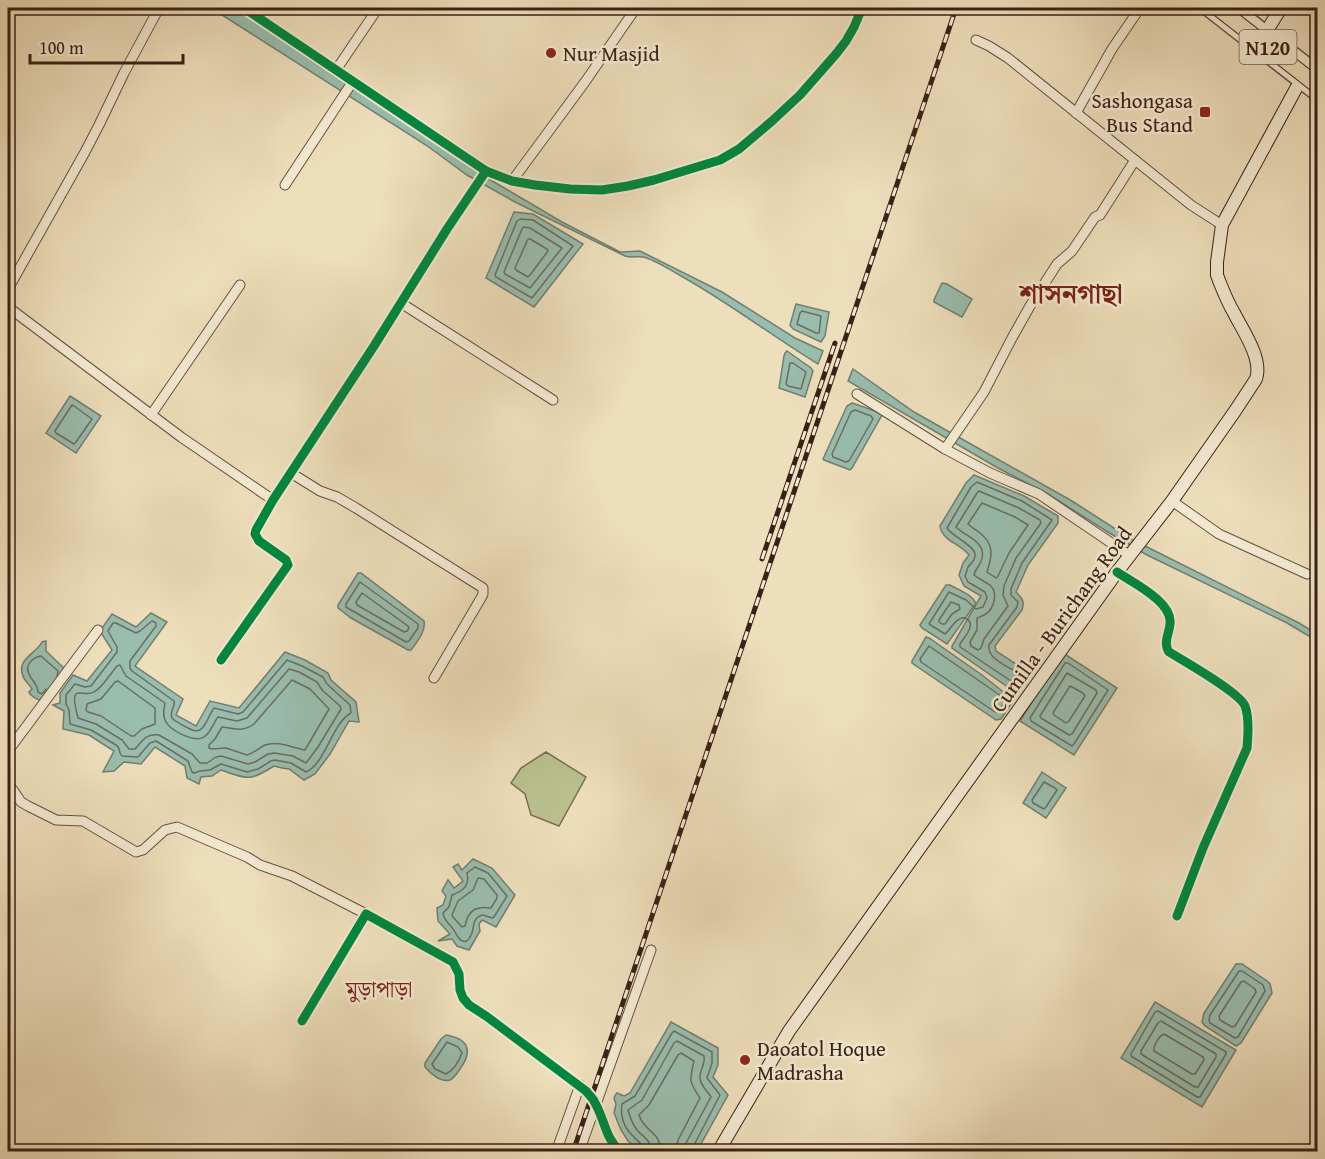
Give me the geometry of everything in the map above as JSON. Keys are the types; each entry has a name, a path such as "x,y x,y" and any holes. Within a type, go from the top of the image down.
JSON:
{"highway":[{"name":"N120","path":"1218,8 1317,86"}],"main road":[{"path":"1281,8 1258,43 1298,79 1299,83"},
{"name":"Cumilla - Burichang Road","path":"718,1152 789,1031 1129,555 1172,501 1253,384 1257,374 1256,361 1217,275 1222,225 1299,83"}],"street":[{"path":"8,289 85,152 159,8"},
{"path":"244,8 486,171 512,181 570,189 602,190 654,180 720,160 739,149 800,95 836,54 854,27 862,8"},
{"path":"336,70 378,8"},
{"path":"512,181 636,8"},
{"path":"1076,113 1112,49 1140,8"},
{"path":"1204,8 1317,97"},
{"path":"1237,8 1317,70"},
{"path":"975,40 1008,58 1191,205 1222,225"},
{"path":"285,185 353,81"},
{"path":"947,446 984,392 1030,306 1058,264 1072,250 1095,217 1100,214 1135,160"},
{"path":"222,660 288,565 286,560 259,541 255,534 273,500 486,171"},
{"path":"151,415 240,285"},
{"path":"401,303 553,400"},
{"path":"8,308 151,415 273,500"},
{"path":"857,394 990,473 1039,494 1129,555"},
{"path":"291,473 320,491 337,497 356,508 483,588 482,598 434,678"},
{"path":"1172,501 1220,534 1307,574"},
{"path":"1117,572 1159,600 1166,609 1171,622 1166,647 1169,652 1235,695 1245,705 1248,734 1246,748 1177,916"},
{"path":"8,751 98,630"},
{"path":"8,785 21,802 28,806 56,820 83,821 136,852 144,850 165,830 177,827 261,865 292,876 453,962 459,974 463,999 580,1085 596,1103 608,1137 621,1152"},
{"path":"302,1021 366,914"},
{"path":"579,1152 651,950"},
{"path":"556,1152 580,1085"}],"green space":[{"path":"546,752 586,777 559,826 531,815 525,794 511,783 521,768"}],"water":[{"path":"211,8 236,8 472,169 562,222 620,252 640,251 722,292 795,338 823,351 818,364 716,297 662,265 643,257 625,256 515,202 467,175 426,145"},
{"path":"514,212 533,214 583,244 534,307 486,278"},
{"path":"942,283 972,299 962,317 934,302"},
{"path":"796,304 829,312 825,336 821,342 793,329 790,325"},
{"path":"787,351 813,371 805,397 779,388 784,356"},
{"path":"853,369 914,412 1072,501 1131,539 1299,623 1317,634 1317,641 1287,623 1147,555 1048,494 998,468 848,381"},
{"path":"70,396 101,416 76,453 46,433"},
{"path":"852,403 882,415 850,470 823,459 847,406"},
{"path":"974,475 1024,496 1058,516 1058,523 1028,565 1016,592 1022,600 1022,610 995,646 996,651 1025,672 1012,690 952,648 981,596 964,586 959,575 969,555 944,535 940,526 966,483"},
{"path":"358,573 424,621 422,632 411,650 351,618 338,608"},
{"path":"946,585 965,592 976,603 947,644 920,625"},
{"path":"151,613 167,622 135,666 183,699 176,715 196,726 210,701 239,708 285,652 328,673 331,680 356,702 359,722 349,721 330,754 315,774 304,780 289,769 274,766 253,777 221,770 212,776 201,777 199,784 187,778 185,766 155,747 141,764 124,762 114,771 103,772 114,751 89,735 63,729 64,711 53,705 60,703 60,693 73,675 87,681 112,650 100,631 112,614 136,627"},
{"path":"926,637 1011,698 1011,704 1001,719 996,720 912,663"},
{"path":"46,641 46,651 67,671 42,701 30,694 32,689 24,678 22,665 42,642"},
{"path":"1063,653 1117,688 1074,755 1020,721"},
{"path":"1042,772 1066,788 1046,818 1023,803"},
{"path":"473,859 492,868 515,895 496,927 482,920 479,924 480,931 469,950 457,946 452,939 438,941 450,934 438,921 437,908 443,905 446,896 442,891 448,880 454,888 463,881 453,867 458,864 462,870"},
{"path":"1236,964 1242,964 1267,981 1272,993 1241,1043 1236,1046 1202,1022 1204,1013"},
{"path":"1155,1002 1236,1050 1202,1107 1121,1058"},
{"path":"671,1022 718,1048 718,1065 713,1077 728,1095 697,1151 641,1151 628,1141 621,1130 614,1113 616,1104 614,1098 617,1093 624,1096 630,1093"},
{"path":"446,1035 460,1039 467,1051 467,1057 458,1072 447,1081 436,1077 425,1067 425,1063"}],"railway":[{"path":"573,1152 956,8"},
{"path":"762,559 835,343"}],"cycle path":[{"path":"244,8 486,171 512,181 535,185 602,190 654,180 720,160 739,149 800,95 836,54 854,27 862,8"},
{"path":"221,660 288,565 286,560 259,541 255,534 256,530 273,500 486,171"},
{"path":"1117,572 1151,594 1165,608 1170,624 1166,642 1169,652 1233,693 1241,700 1246,710 1247,748 1203,848 1177,916"},
{"path":"302,1021 366,914 453,962 459,974 460,990 469,1005 586,1091 594,1101 608,1135 621,1152"}],"place":[{"name":"Nur Masjid","path":"551,53"},
{"name":"Sashongasa Bus Stand","path":"1205,112"},
{"name":"Daoatol Hoque Madrasha","path":"745,1060"}],"district":[{"name":"শাসনগাছা","path":"1071,293"},
{"name":"মুড়াপাড়া","path":"379,989"}]}
